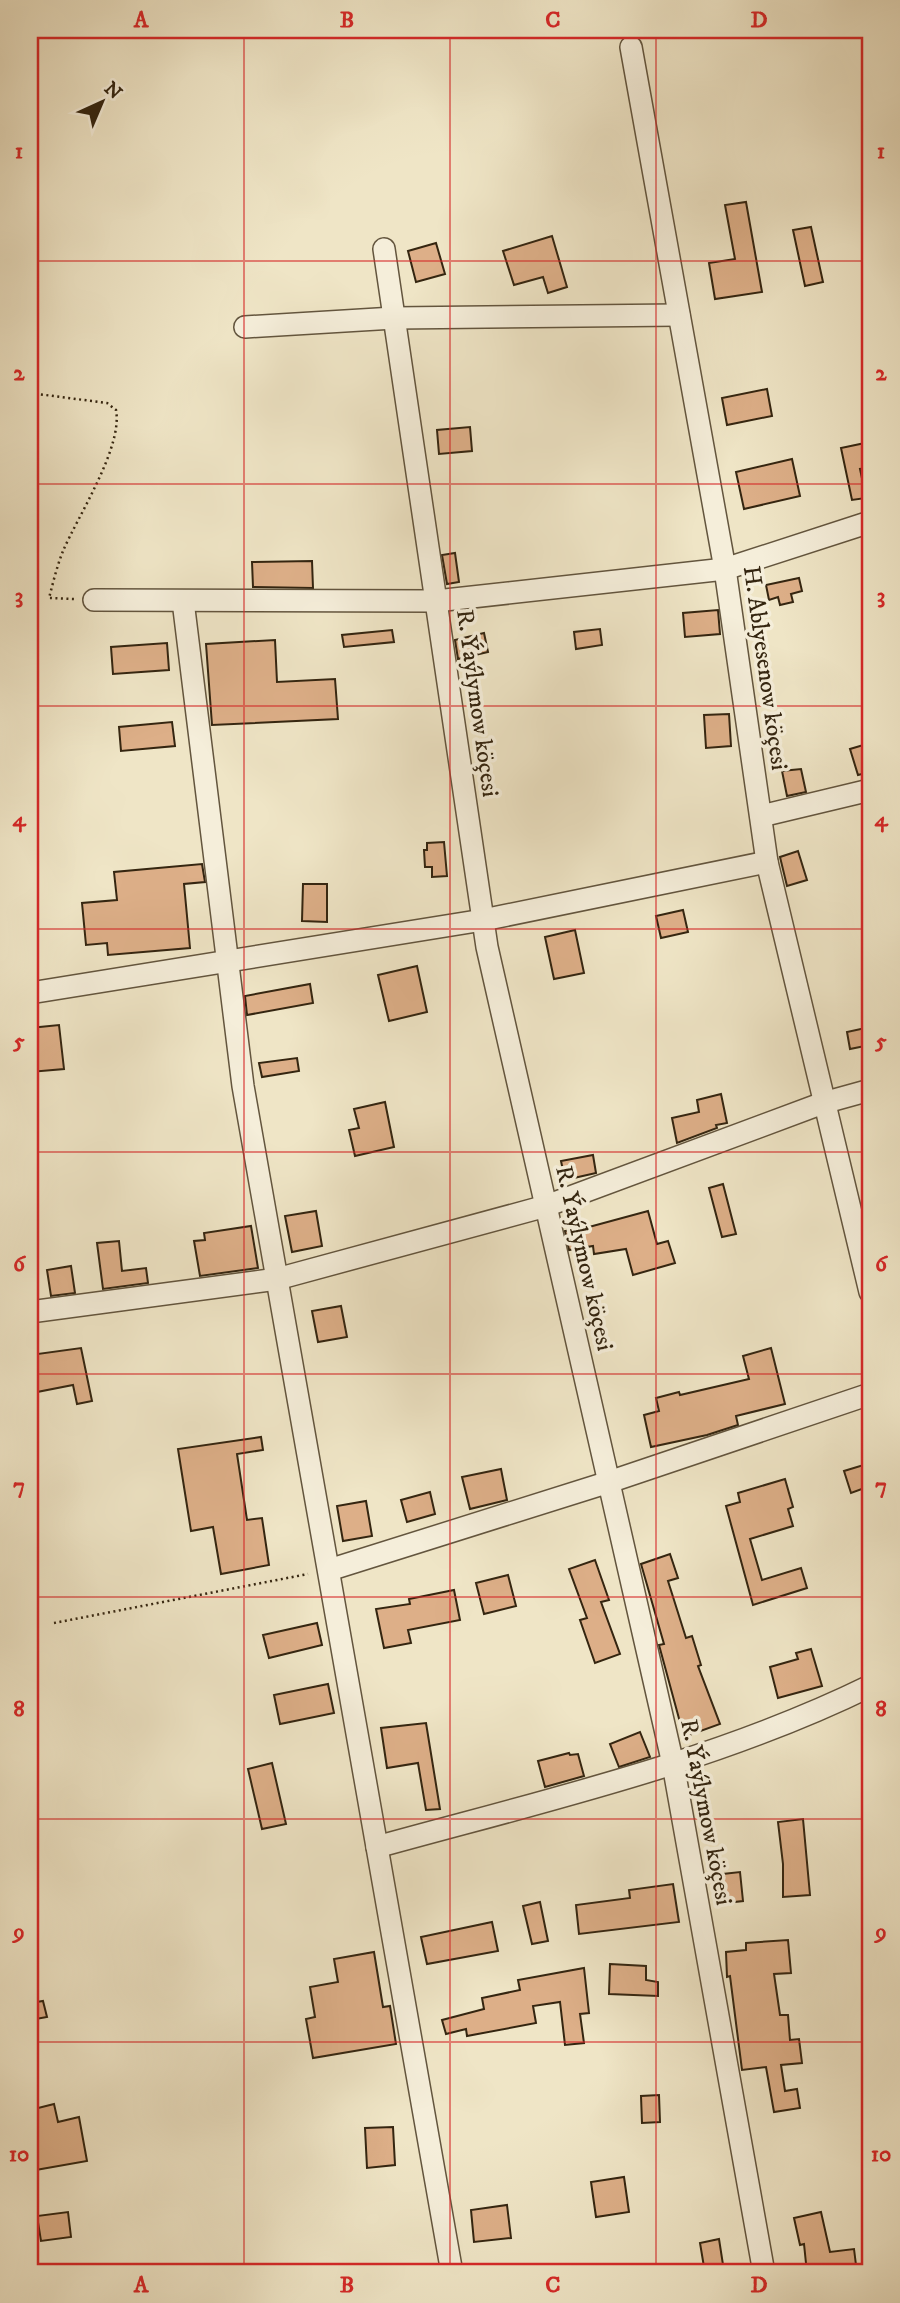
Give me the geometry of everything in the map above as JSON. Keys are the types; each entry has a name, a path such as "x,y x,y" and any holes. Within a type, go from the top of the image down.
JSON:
{"street":[{"name":"H. Ablyesenow köçesi","path":"631,47 725,569 767,862 870,1292"},
{"name":"R. Ýaýlymow köçesi","path":"384,249 487,947 673,1764 764,2273"},
{"path":"245,327 394,318 679,315"},
{"path":"94,600 436,601 725,569 870,522"},
{"path":"183,601 243,1086 452,2273"},
{"path":"761,816 870,790"},
{"path":"30,993 483,920 767,862"},
{"path":"30,1312 277,1279 546,1206 823,1103 870,1090"},
{"path":"329,1570 609,1482 870,1394"},
{"path":"377,1847 673,1764 832,1704 870,1686"}],"path":[{"path":"30,393 107,403 116,410 118,420 113,446 62,554 49,598 94,600"},
{"path":"54,1623 329,1570"}],"building":[{"path":"746,202 762,292 715,299 709,263 735,259 725,205"},
{"path":"811,227 823,282 805,286 793,230"},
{"path":"552,236 567,287 548,293 543,277 514,285 503,251"},
{"path":"436,243 445,274 416,282 408,251"},
{"path":"767,389 772,416 727,425 722,398"},
{"path":"470,427 472,451 439,454 437,430"},
{"path":"865,443 870,468 860,469 866,498 852,500 841,448"},
{"path":"792,459 800,496 744,509 736,472"},
{"path":"455,553 459,582 447,584 442,555"},
{"path":"312,561 313,588 253,587 252,562"},
{"path":"799,578 802,591 791,594 793,602 780,605 778,597 769,600 766,585"},
{"path":"718,610 720,634 685,637 683,613"},
{"path":"600,629 602,645 576,649 574,632"},
{"path":"392,630 394,642 344,647 342,635"},
{"path":"484,633 488,652 458,659 455,640"},
{"path":"275,640 277,682 335,679 338,719 212,725 206,644"},
{"path":"167,643 169,670 113,674 111,647"},
{"path":"729,714 731,746 706,748 704,715"},
{"path":"172,722 175,746 121,751 119,727"},
{"path":"870,743 870,772 858,775 850,749"},
{"path":"801,769 806,792 787,796 782,771"},
{"path":"444,842 447,876 432,877 432,867 425,867 424,850 427,850 427,843"},
{"path":"798,851 807,880 787,886 780,857"},
{"path":"202,864 205,882 184,884 190,948 108,955 107,943 86,945 82,903 117,900 114,872"},
{"path":"303,884 327,884 327,922 302,921"},
{"path":"683,910 688,932 661,938 656,916"},
{"path":"575,930 584,973 554,979 545,937"},
{"path":"417,966 427,1012 389,1021 378,975"},
{"path":"310,984 313,1003 247,1015 245,996"},
{"path":"59,1025 64,1069 30,1072 30,1028"},
{"path":"870,1027 870,1045 850,1049 847,1032"},
{"path":"297,1058 299,1071 262,1077 259,1063"},
{"path":"721,1094 727,1123 716,1125 717,1128 677,1143 672,1118 699,1112 697,1100"},
{"path":"385,1102 394,1147 355,1156 349,1130 359,1128 354,1109"},
{"path":"593,1155 596,1173 565,1180 561,1161"},
{"path":"723,1184 736,1234 722,1237 709,1188"},
{"path":"316,1211 322,1246 292,1252 285,1216"},
{"path":"648,1211 657,1244 668,1241 675,1263 633,1275 626,1249 594,1254 593,1246 569,1250 565,1231"},
{"path":"251,1226 258,1268 200,1276 194,1241 205,1240 204,1233"},
{"path":"119,1241 122,1271 146,1268 148,1283 103,1289 97,1243"},
{"path":"71,1266 75,1293 51,1296 47,1270"},
{"path":"341,1306 347,1337 318,1342 312,1311"},
{"path":"81,1348 92,1401 77,1404 73,1385 37,1392 30,1355"},
{"path":"771,1348 785,1404 736,1416 738,1425 707,1435 651,1447 644,1415 659,1411 656,1398 749,1379 743,1356"},
{"path":"261,1437 263,1450 237,1454 247,1520 262,1518 269,1565 221,1574 213,1527 191,1531 178,1449"},
{"path":"870,1463 870,1486 851,1493 844,1471"},
{"path":"501,1469 507,1500 470,1509 462,1477"},
{"path":"785,1479 793,1507 788,1509 793,1526 750,1539 762,1580 801,1568 807,1588 753,1605 726,1506 740,1502 738,1493"},
{"path":"430,1492 435,1514 407,1522 401,1500"},
{"path":"366,1501 372,1536 343,1541 337,1506"},
{"path":"670,1554 678,1578 668,1581 686,1638 692,1636 701,1665 698,1666 720,1724 684,1737 659,1645 664,1644 641,1564"},
{"path":"595,1560 609,1600 601,1602 620,1654 595,1663 580,1620 587,1618 569,1569"},
{"path":"508,1575 516,1606 484,1614 476,1583"},
{"path":"454,1590 460,1620 408,1630 411,1643 384,1648 376,1609 410,1604 409,1599"},
{"path":"317,1623 322,1645 269,1658 263,1635"},
{"path":"811,1649 822,1686 778,1698 770,1667 798,1659 796,1653"},
{"path":"328,1684 334,1713 280,1724 274,1695"},
{"path":"426,1723 440,1809 426,1810 418,1763 387,1768 381,1728"},
{"path":"640,1732 650,1757 619,1767 610,1744"},
{"path":"569,1753 578,1754 584,1776 545,1787 538,1761"},
{"path":"272,1763 286,1824 262,1829 248,1769"},
{"path":"803,1819 810,1895 783,1897 783,1864 778,1822"},
{"path":"740,1872 743,1901 717,1904 714,1875"},
{"path":"673,1884 679,1922 579,1934 576,1905 630,1898 629,1890"},
{"path":"540,1902 548,1941 532,1944 523,1906"},
{"path":"492,1922 498,1951 427,1964 421,1937"},
{"path":"788,1940 791,1973 774,1974 780,2015 788,2015 790,2040 799,2039 802,2063 781,2065 785,2091 797,2089 800,2108 774,2112 766,2067 742,2070 730,1976 727,1977 726,1952 746,1950 746,1943"},
{"path":"374,1952 383,2007 390,2006 396,2044 313,2058 306,2019 315,2017 310,1987 338,1982 334,1959"},
{"path":"610,1964 646,1966 646,1980 658,1982 658,1996 609,1994"},
{"path":"584,1968 589,2013 580,2014 584,2043 565,2045 560,2002 533,2006 536,2023 467,2036 466,2029 446,2034 442,2020 484,2009 482,1998 520,1990 518,1980"},
{"path":"43,2001 47,2017 30,2020 30,2003"},
{"path":"659,2095 660,2122 642,2123 641,2096"},
{"path":"54,2104 58,2122 79,2117 87,2161 30,2171 30,2110"},
{"path":"393,2127 395,2165 367,2168 365,2128"},
{"path":"624,2177 629,2212 596,2217 591,2182"},
{"path":"507,2205 511,2238 474,2242 471,2210"},
{"path":"68,2212 71,2237 41,2241 37,2216"},
{"path":"821,2212 830,2252 854,2249 857,2273 807,2273 804,2244 800,2245 794,2218"},
{"path":"719,2239 724,2271 705,2273 700,2243"}]}
